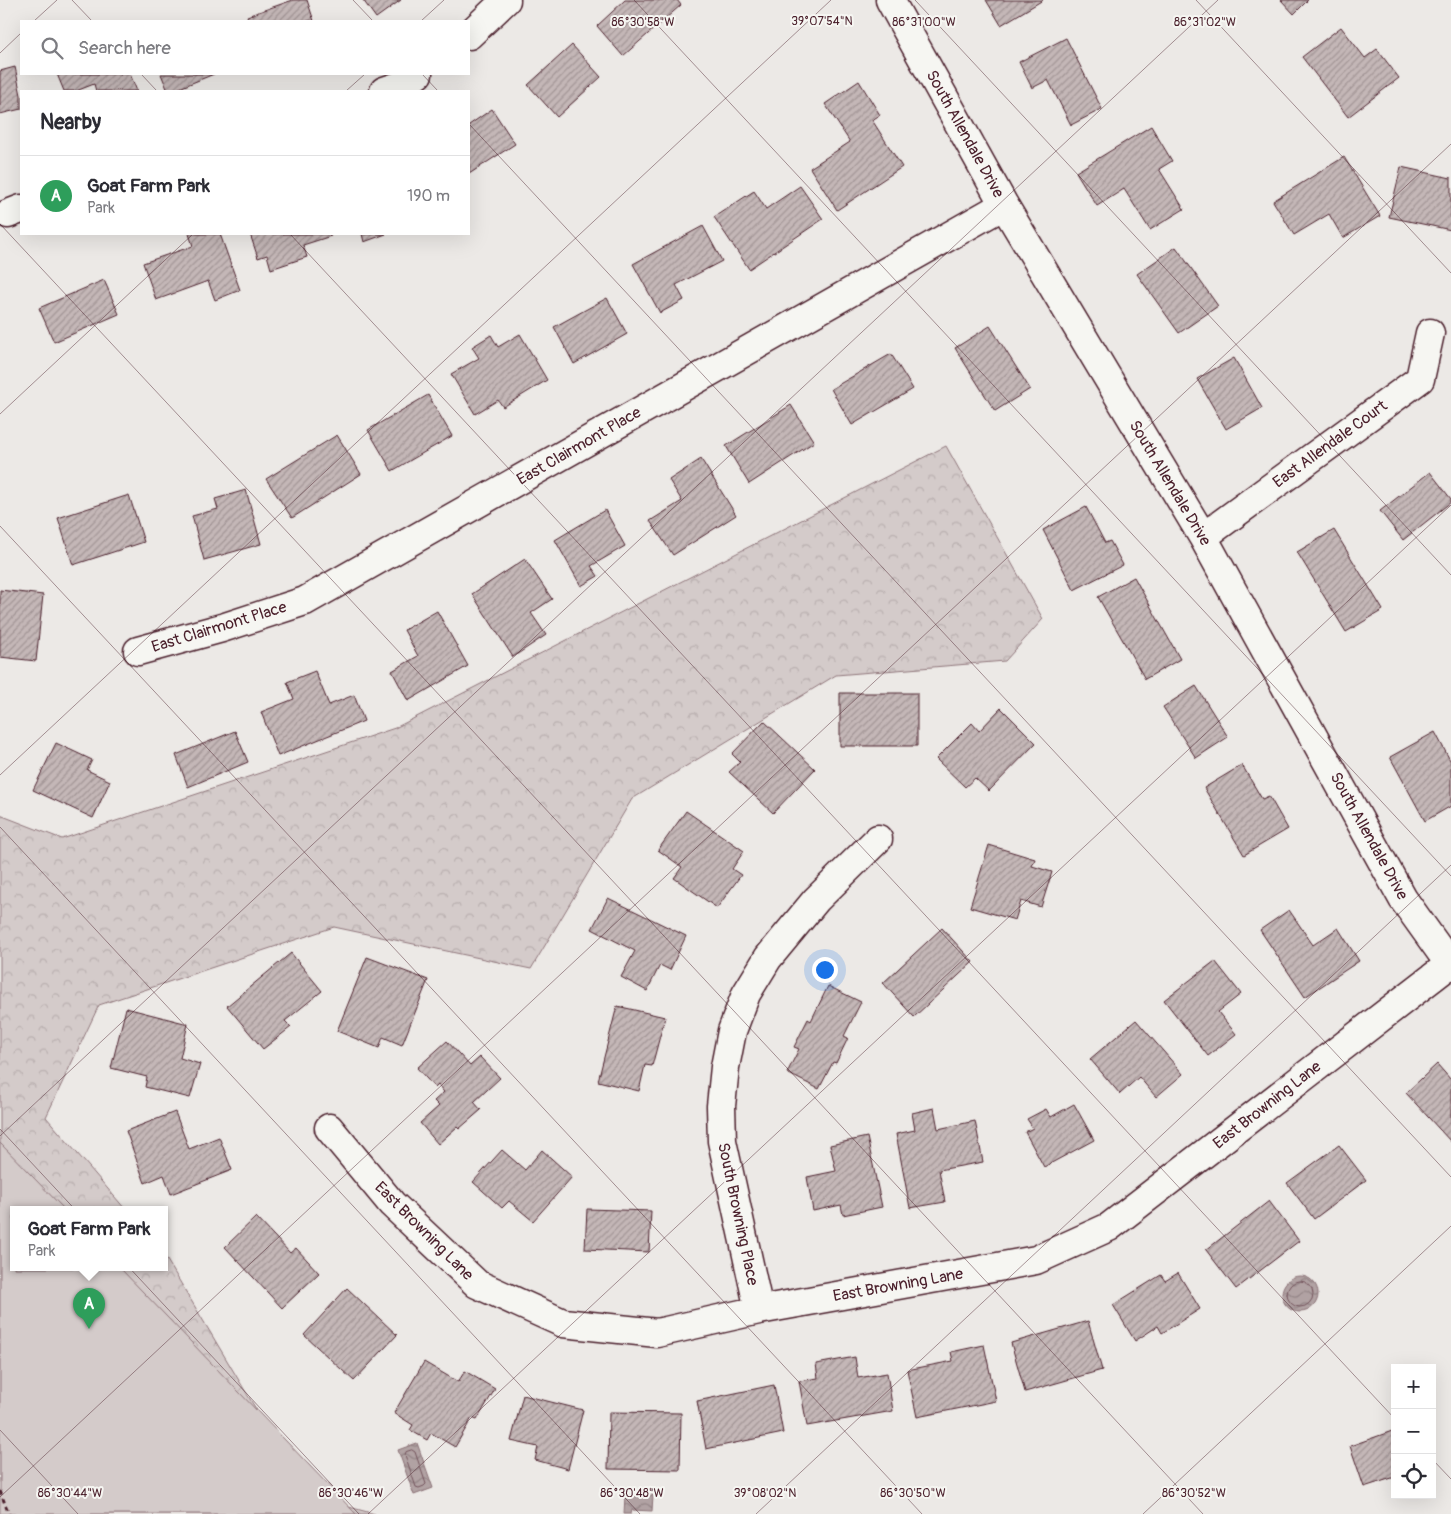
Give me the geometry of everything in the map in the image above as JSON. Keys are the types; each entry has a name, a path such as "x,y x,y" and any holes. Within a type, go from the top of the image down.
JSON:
{"street":[{"path":"470,34 506,0"},
{"name":"South Allendale Drive","path":"890,0 1004,205 1203,537 1403,898 1447,950"},
{"path":"387,90 402,85 417,75"},
{"name":"East Clairmont Place","path":"138,651 222,628 305,601 1004,205"},
{"name":"East Allendale Court","path":"1203,537 1420,378 1430,333"},
{"name":"South Browning Place","path":"759,1310 722,1141 721,1106 732,1031 746,994 768,958 816,900 878,839"},
{"name":"East Browning Lane","path":"329,1128 392,1204 477,1284 563,1323 657,1333 759,1310 1036,1260 1109,1227 1447,950"}],"path":[{"path":"0,1491 9,1514"}],"green space":[{"path":"946,446 1043,619 1005,661 836,675 632,799 531,969 334,927 99,1005 46,1117 123,1206 10,1206 10,1271 168,1271 168,1262 308,1496 375,1514 15,1514 0,1482 0,815 62,839 395,728"},
{"path":"0,1143 61,1206 10,1206 10,1271 123,1271 356,1514 0,1514"}],"water":[{"path":"1300,1276 1313,1281 1318,1294 1313,1307 1300,1312 1287,1307 1282,1294 1287,1281"},
{"path":"417,1443 433,1488 414,1495 398,1450"},
{"path":"625,1495 653,1495 652,1511 632,1510 631,1514 624,1514"}],"building":[{"path":"293,0 307,0 314,20 249,20 247,16"},
{"path":"363,0 401,0 376,18"},
{"path":"625,0 677,0 681,5 623,56 597,26"},
{"path":"986,0 1043,0 1001,25"},
{"path":"1281,0 1308,0 1294,14"},
{"path":"1341,27 1365,58 1377,49 1399,78 1348,117 1302,57"},
{"path":"1066,38 1102,109 1071,125 1048,80 1032,88 1019,62"},
{"path":"572,45 601,77 557,117 528,85"},
{"path":"15,67 20,90 20,109 0,114 0,71"},
{"path":"57,75 130,75 137,90 96,90 94,84 79,90 64,90"},
{"path":"161,75 212,75 174,90 168,90"},
{"path":"859,81 880,115 872,120 902,167 837,210 810,168 850,142 825,104"},
{"path":"492,109 515,144 470,173 470,124"},
{"path":"1151,126 1172,161 1159,169 1184,209 1150,230 1124,189 1097,206 1076,172"},
{"path":"1344,157 1380,216 1343,238 1329,214 1294,235 1273,201"},
{"path":"1401,167 1451,178 1451,230 1389,217"},
{"path":"800,186 823,219 749,269 714,217 754,191 766,209"},
{"path":"703,226 722,261 676,285 684,300 660,313 633,264"},
{"path":"189,235 220,235 240,290 215,300 208,281 156,300 143,263 193,246"},
{"path":"250,235 331,236 303,245 307,257 271,269 267,255 258,258"},
{"path":"362,235 383,235 364,242"},
{"path":"1176,247 1218,306 1179,333 1137,274"},
{"path":"104,280 119,314 54,342 39,308"},
{"path":"607,298 627,334 574,364 554,327"},
{"path":"990,326 1030,389 995,411 955,348"},
{"path":"520,334 547,380 503,407 498,400 475,414 451,374 479,358 472,347 491,335 498,347"},
{"path":"891,354 913,389 852,425 831,389"},
{"path":"1234,358 1262,408 1226,429 1197,379"},
{"path":"428,395 452,436 392,471 368,430"},
{"path":"791,405 814,442 749,484 726,446"},
{"path":"337,435 361,474 292,518 266,479"},
{"path":"701,459 736,515 673,555 650,521 682,501 669,480"},
{"path":"1430,472 1451,499 1451,502 1403,540 1380,511"},
{"path":"246,490 261,544 204,560 192,516 218,509 215,499"},
{"path":"129,495 144,542 73,565 58,518"},
{"path":"1086,507 1105,543 1110,541 1123,565 1074,590 1043,530"},
{"path":"605,510 625,546 591,566 598,576 581,586 555,540"},
{"path":"1334,530 1383,610 1346,632 1297,552"},
{"path":"525,559 552,599 531,613 546,635 513,657 472,594"},
{"path":"1134,577 1180,659 1145,679 1098,597"},
{"path":"0,590 43,595 36,661 0,657"},
{"path":"437,611 468,666 408,701 392,671 418,656 404,630"},
{"path":"315,671 329,705 354,695 364,721 278,756 261,712 294,699 287,682"},
{"path":"1196,686 1228,737 1196,758 1163,707"},
{"path":"840,693 917,693 917,746 840,746"},
{"path":"1001,708 1036,743 989,791 975,778 965,787 936,759 972,723 979,731"},
{"path":"764,721 815,769 773,813 729,772 740,762 732,754"},
{"path":"235,731 248,762 188,787 176,755"},
{"path":"1435,732 1451,762 1451,806 1425,821 1390,757"},
{"path":"56,743 92,760 87,770 110,781 93,818 33,790"},
{"path":"1242,765 1262,799 1269,796 1288,829 1244,855 1204,788"},
{"path":"686,811 744,851 732,869 741,875 717,908 674,878 682,867 658,850"},
{"path":"989,845 1035,859 1032,866 1052,872 1041,907 1021,901 1015,920 970,907"},
{"path":"608,898 686,936 670,970 660,965 647,991 621,977 635,951 592,929"},
{"path":"1289,910 1313,945 1338,928 1359,961 1305,997 1260,930"},
{"path":"942,928 973,962 914,1017 883,983"},
{"path":"291,953 322,991 285,1021 291,1027 263,1049 227,1006"},
{"path":"367,957 428,980 402,1045 383,1037 379,1048 337,1031"},
{"path":"1215,961 1241,994 1218,1012 1236,1034 1208,1056 1164,1000"},
{"path":"828,986 861,1002 844,1036 848,1038 836,1063 833,1062 819,1089 787,1073 799,1049 794,1047 808,1019 811,1021"},
{"path":"617,1006 665,1017 652,1066 645,1065 639,1091 598,1081"},
{"path":"126,1008 188,1024 180,1058 200,1064 190,1098 145,1087 147,1077 111,1068"},
{"path":"1136,1020 1183,1074 1156,1097 1139,1077 1120,1094 1090,1059"},
{"path":"447,1041 470,1066 480,1057 500,1078 474,1102 481,1110 459,1129 457,1127 438,1144 420,1123 439,1106 434,1101 444,1092 438,1085 435,1088 417,1068"},
{"path":"1437,1064 1451,1080 1451,1142 1406,1093"},
{"path":"1074,1104 1094,1140 1044,1167 1025,1132 1033,1128 1027,1119 1046,1109 1051,1117"},
{"path":"934,1108 938,1129 975,1121 983,1162 939,1170 945,1202 910,1208 896,1134 915,1130 912,1113"},
{"path":"175,1112 189,1149 219,1137 232,1170 171,1194 164,1175 145,1183 126,1131"},
{"path":"867,1137 882,1207 843,1215 841,1205 813,1211 807,1177 836,1171 830,1145"},
{"path":"1339,1145 1366,1180 1314,1219 1287,1183"},
{"path":"502,1150 525,1170 542,1150 572,1177 533,1221 509,1201 502,1208 473,1182"},
{"path":"1269,1201 1299,1241 1236,1289 1206,1250"},
{"path":"587,1209 651,1211 649,1252 585,1249"},
{"path":"256,1217 290,1253 296,1248 319,1273 282,1308 225,1247"},
{"path":"1178,1273 1200,1309 1162,1333 1158,1326 1135,1341 1113,1305 1161,1275 1165,1281"},
{"path":"347,1288 397,1335 354,1381 304,1335"},
{"path":"1088,1321 1102,1370 1025,1392 1011,1343"},
{"path":"984,1345 996,1401 917,1417 907,1370 953,1361 951,1352"},
{"path":"855,1357 858,1378 887,1373 893,1411 807,1426 799,1381 818,1378 816,1364"},
{"path":"424,1362 458,1382 465,1371 495,1389 477,1420 472,1418 455,1447 431,1433 427,1440 410,1430 413,1425 394,1413"},
{"path":"774,1385 783,1433 706,1449 697,1401"},
{"path":"523,1395 583,1410 568,1469 535,1460 538,1447 511,1441"},
{"path":"609,1412 681,1413 680,1470 608,1469"},
{"path":"1391,1431 1391,1478 1364,1487 1350,1446"}],"place":[{"name":"Goat Farm Park","path":"89,1329"}]}
